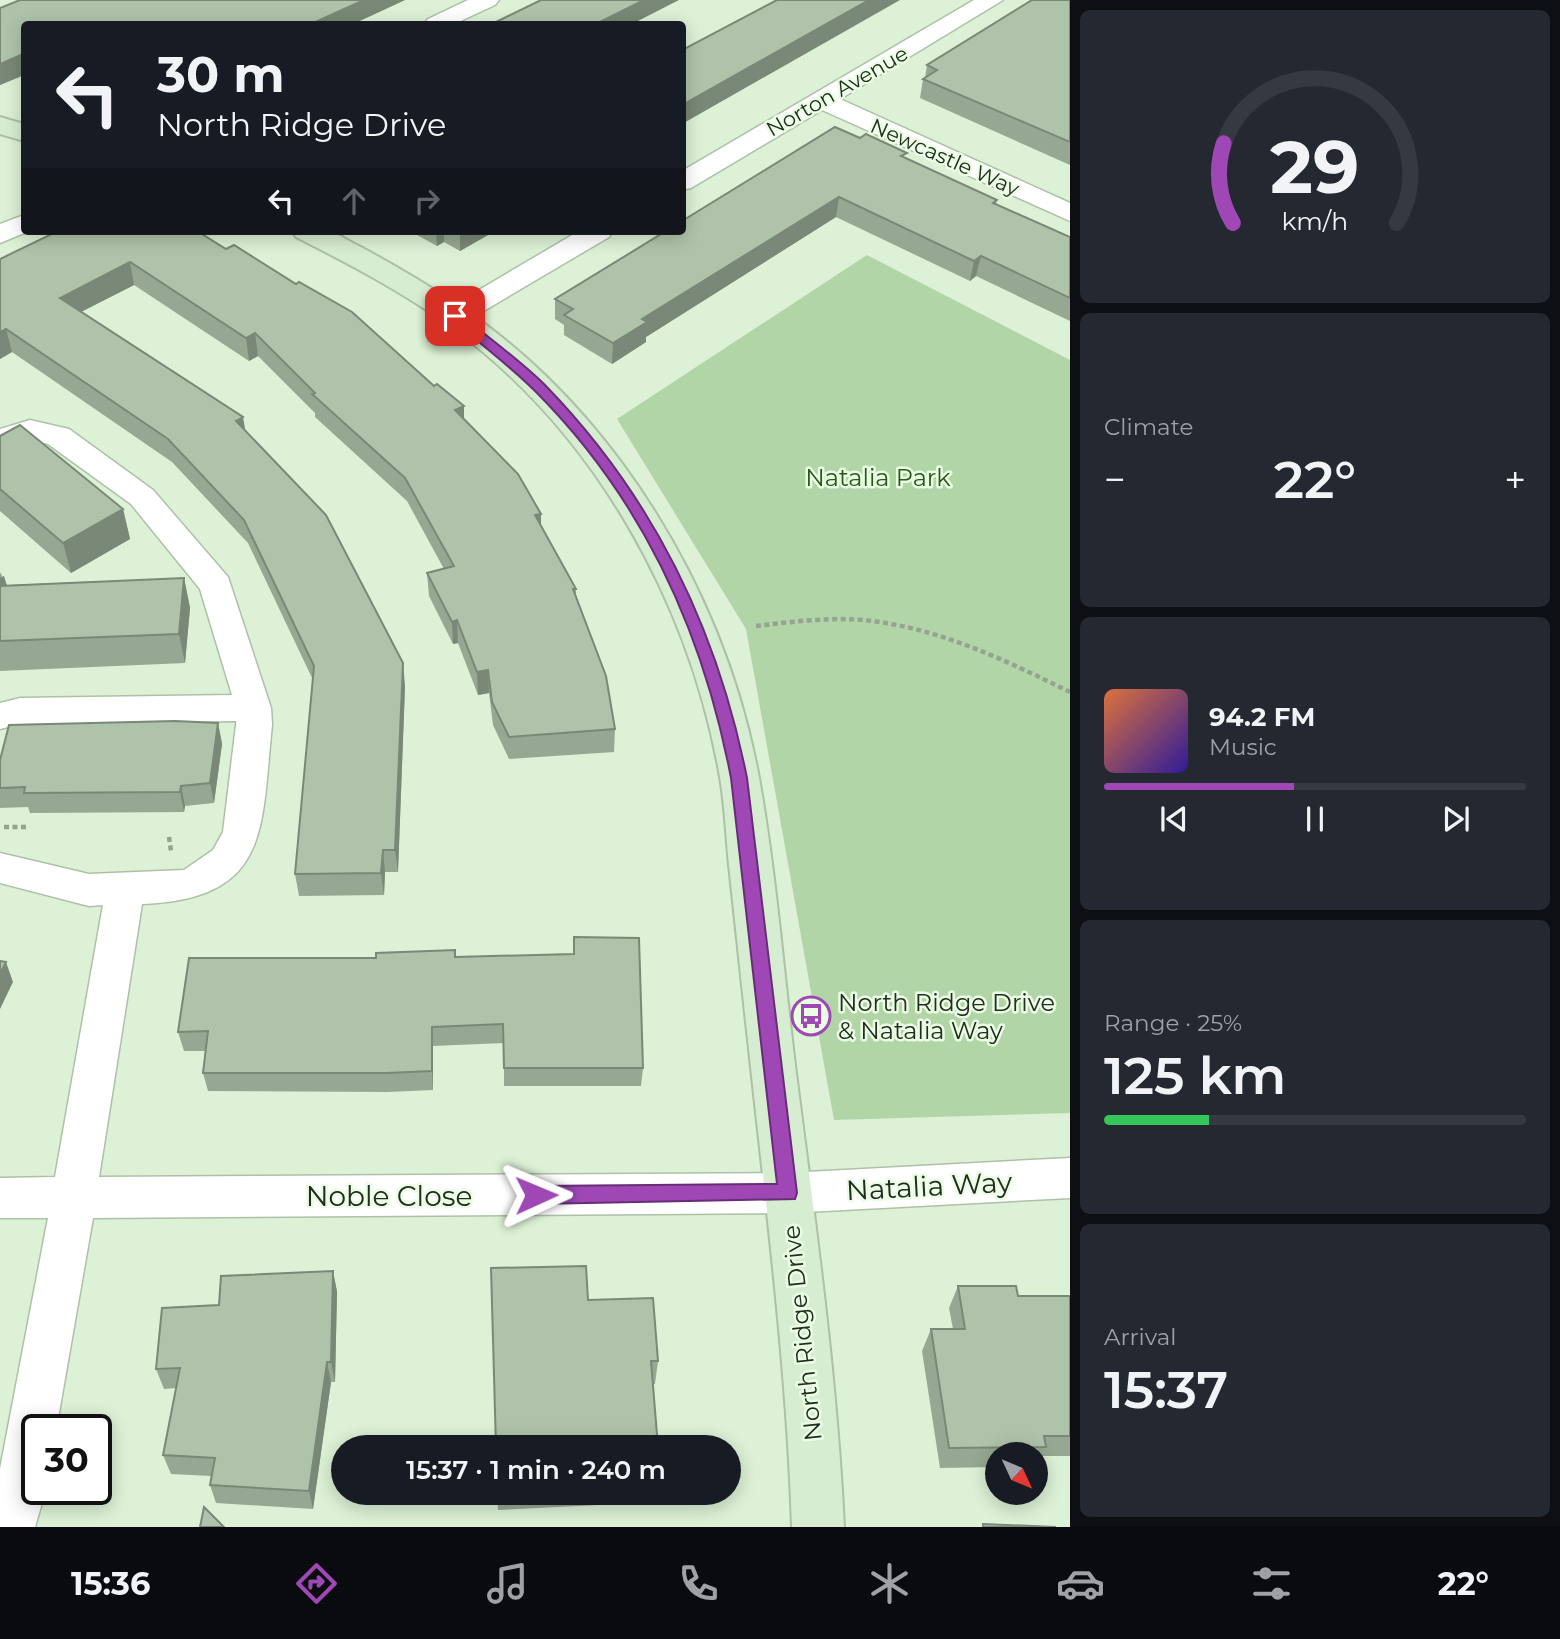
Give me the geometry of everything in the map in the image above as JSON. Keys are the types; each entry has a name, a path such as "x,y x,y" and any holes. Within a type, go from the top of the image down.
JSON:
{"street":[{"path":"442,21 487,0"},
{"name":"Norton Avenue","path":"686,180 991,0"},
{"name":"Newcastle Way","path":"821,100 1070,213"},
{"path":"0,125 21,132"},
{"path":"0,235 21,224"},
{"name":"North Ridge Drive","path":"314,235 378,267 455,316 539,387 605,461 658,543 700,634 727,719 739,778 788,1193 817,1474 818,1527"},
{"path":"455,316 592,235"},
{"path":"0,440 30,430 58,436 142,497 216,585 253,708 254,725 242,832 236,849 227,861 192,884 89,890 0,868"},
{"path":"0,716 20,711 253,708"},
{"path":"17,1511 74,1199 125,889"},
{"name":"Natalia Way","path":"788,1193 1070,1178"},
{"name":"Noble Close","path":"0,1198 788,1193"}],"path":[{"path":"756,626 832,619 903,626 970,645 1070,692"},
{"path":"4,827 26,827"}],"green space":[{"name":"Natalia Park","path":"867,255 1070,360 1070,1113 834,1120 746,629 617,419"}],"building":[{"path":"20,0 364,0 318,21 21,21 21,55 0,64 0,8"},
{"path":"541,0 644,0 602,21 498,21"},
{"path":"777,0 869,0 686,103 686,48"},
{"path":"1032,0 1070,0 1070,142 923,79 937,70 927,65"},
{"path":"835,127 860,138 866,134 907,153 901,156 997,200 993,203 1070,237 1070,298 981,256 974,261 839,197 642,319 647,322 613,343 564,315 573,309 555,299 659,235 686,235 686,219"},
{"path":"50,235 203,235 226,249 234,245 296,284 299,282 352,312 434,386 437,384 464,406 455,410 518,474 541,514 535,515 576,589 573,589 606,676 615,729 509,737 492,702 488,670 477,672 457,620 452,622 427,573 454,566 405,478 312,394 315,393 255,333 246,338 130,262 60,298 243,417 236,421 326,515 403,663 395,850 383,850 381,873 295,874 314,666 244,520 168,439 6,329 0,332 0,259"},
{"path":"20,425 123,509 63,543 0,489 0,436"},
{"path":"184,578 179,634 0,641 0,586"},
{"path":"175,721 218,723 210,783 181,786 180,792 24,793 25,787 0,788 0,760 9,725"},
{"path":"574,937 639,938 643,1068 504,1068 503,1024 432,1027 432,1071 203,1073 208,1031 178,1032 189,958 376,958 376,953 455,950 455,957 574,954"},
{"path":"0,961 6,962 0,974"},
{"path":"586,1266 588,1300 653,1298 658,1361 651,1361 657,1435 496,1435 491,1268"},
{"path":"333,1271 331,1362 327,1362 309,1491 210,1485 215,1458 163,1455 180,1368 156,1369 162,1308 219,1305 221,1276"},
{"path":"958,1286 1016,1286 1018,1296 1070,1296 1070,1436 1044,1436 1045,1442 985,1442 985,1448 949,1448 931,1329 965,1329"},
{"path":"204,1507 224,1527 200,1527"},
{"path":"983,1524 1056,1527 983,1527"}],"place":[{"name":"North Ridge Drive & Natalia Way","path":"811,1016"}],"route":[{"path":"455,316 539,387 605,461 658,543 683,592 700,634 727,719 739,778 788,1193 536,1195"}]}
